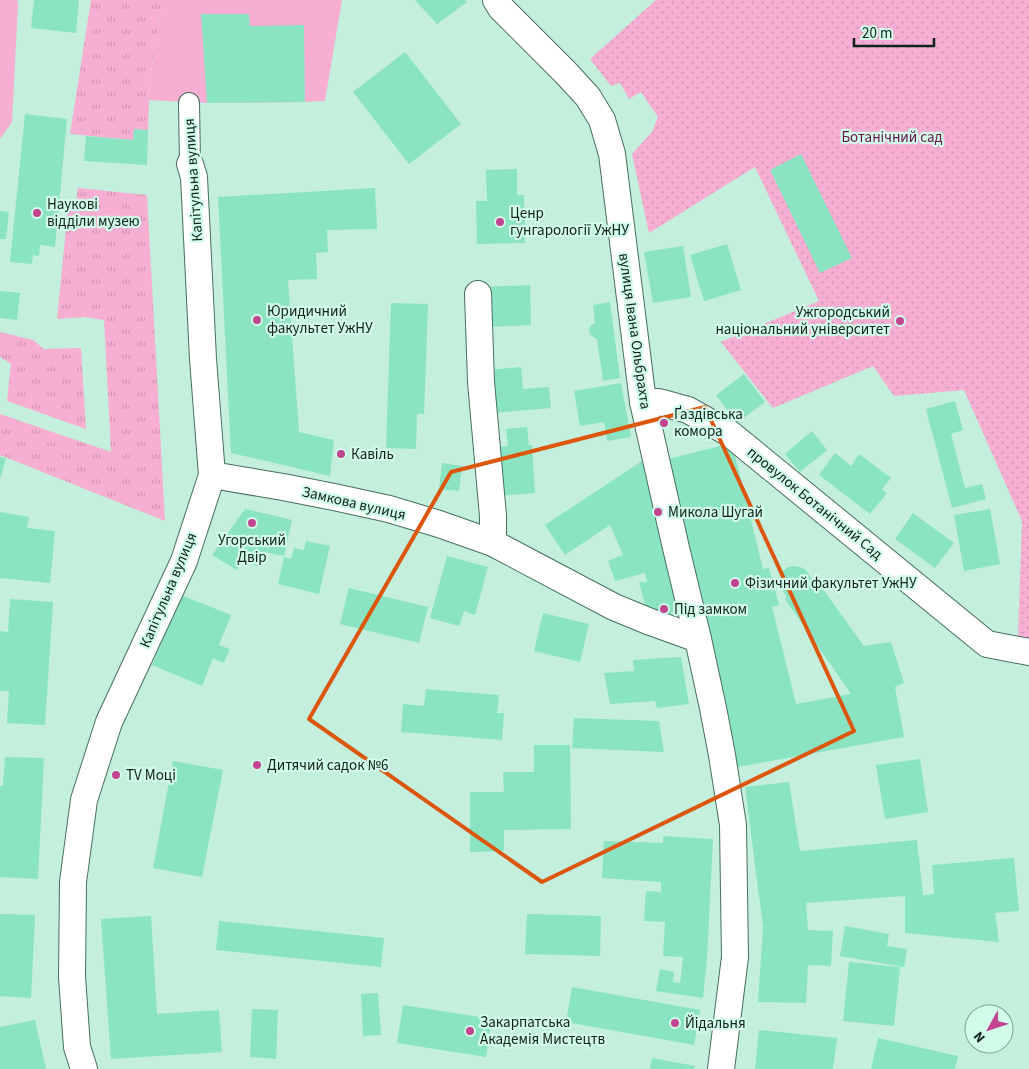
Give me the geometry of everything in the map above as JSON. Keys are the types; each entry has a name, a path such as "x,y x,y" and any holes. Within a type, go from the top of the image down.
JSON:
{"street":[{"name":"вулиця Івана Ольбрахта","path":"496,0 501,8 588,97 602,120 612,154 643,402 698,639 722,755 733,825 735,957 721,1069"},
{"name":"Капітульна вулиця","path":"84,1069 77,1046 72,977 73,882 84,800 109,722 184,561 212,475 203,359 194,177 190,164 189,103"},
{"path":"478,294 481,382 493,516 493,543"},
{"name":"провулок Ботанічний Сад","path":"643,402 659,402 688,410 729,433 987,644 1029,652"},
{"name":"Замкова вулиця","path":"212,475 283,487 389,510 439,524 493,543 614,606 648,621 698,639"}],"highlighted area":[{"path":"705,407 854,731 542,882 309,719 451,472"}],"green space":[{"path":"0,0 17,0 18,4 12,122 0,139"},
{"path":"91,0 162,0 150,79 148,130 134,129 133,140 70,134"},
{"path":"162,0 342,0 325,101 207,103 149,100 150,79"},
{"name":"Ботанічний сад","path":"656,0 1029,0 1029,640 1018,636 1022,521 964,390 894,396 873,366 773,408 721,342 819,301 755,167 649,233 632,154 652,132 658,117 641,92 629,99 620,83 611,86 590,59"},
{"path":"78,188 147,195 165,521 0,455 0,414 111,452 104,320 85,317 57,319 68,209 75,207"},
{"path":"0,332 33,340 44,349 81,348 86,429 7,401 11,364 0,357"}],"building":[{"path":"34,0 79,0 76,33 31,28"},
{"path":"415,0 465,0 467,2 437,24"},
{"path":"201,14 249,14 250,26 304,25 305,102 207,103"},
{"path":"405,52 461,124 409,164 353,92"},
{"name":"Наукові відділи музею","path":"25,114 67,119 55,247 40,245 39,256 33,255 32,264 10,262"},
{"path":"134,129 148,130 147,165 84,161 86,136 133,140"},
{"path":"801,154 852,258 820,273 770,170"},
{"name":"Ценр гунгарології УжНУ","path":"517,169 517,195 524,195 525,243 477,244 476,201 487,201 486,170"},
{"name":"Юридичний факультет УжНУ","path":"375,188 377,229 327,230 328,252 316,253 317,279 288,280 299,432 334,440 330,476 231,453 218,197"},
{"path":"0,211 9,212 6,239 0,239"},
{"path":"727,244 741,290 704,301 690,255"},
{"path":"683,246 691,297 653,303 644,252"},
{"path":"530,285 531,325 484,327 482,287"},
{"path":"0,291 20,293 17,320 0,318"},
{"path":"610,302 620,378 603,381 597,339 590,334 589,329 592,324 595,324 593,305"},
{"path":"391,303 428,304 424,414 417,414 416,449 386,448"},
{"path":"521,367 523,389 549,387 551,408 494,413 489,370"},
{"path":"744,374 765,402 737,423 716,395"},
{"path":"621,383 631,437 607,441 604,422 580,426 574,391"},
{"path":"955,401 963,430 951,434 965,488 982,484 986,499 952,508 926,409"},
{"path":"527,427 529,445 532,445 535,493 497,496 493,447 508,446 506,429"},
{"path":"812,431 827,450 800,472 785,454"},
{"path":"732,443 763,569 769,568 779,605 772,607 796,704 851,694 785,599 787,597 780,587 780,576 788,567 794,566 805,569 812,579 814,577 864,646 891,642 904,683 895,687 904,737 737,767 728,716 674,492 668,459"},
{"path":"835,453 851,466 859,454 891,478 882,489 887,493 870,514 819,475"},
{"path":"0,457 6,459 0,479"},
{"path":"642,461 678,611 666,615 646,608 639,582 647,582 645,573 615,581 608,561 623,555 610,525 565,555 545,525"},
{"path":"442,463 462,466 459,491 439,489"},
{"path":"245,509 292,520 284,556 264,552 259,567 244,560 237,570 212,555"},
{"path":"990,509 1000,564 964,571 954,515"},
{"path":"0,512 29,517 27,528 55,531 50,583 0,578"},
{"path":"913,513 954,543 935,568 895,539"},
{"path":"306,541 330,546 319,594 278,584 284,557 291,559 294,548 304,550"},
{"path":"447,556 488,567 475,615 464,611 459,626 430,618"},
{"path":"349,588 428,607 419,643 340,624"},
{"path":"181,595 231,615 219,645 230,649 224,663 213,658 202,686 152,665"},
{"path":"10,599 53,602 45,725 7,723 9,691 0,691 0,631 8,632"},
{"path":"543,613 589,624 580,662 534,651"},
{"path":"681,657 689,704 657,708 655,701 610,704 604,673 634,671 633,660"},
{"path":"426,689 499,695 497,713 504,713 502,740 401,732 403,704 424,706"},
{"path":"574,718 659,721 664,752 572,748"},
{"path":"534,745 570,745 571,829 504,830 504,851 470,852 470,792 504,792 503,772 534,772"},
{"path":"5,757 44,758 38,879 0,877 0,786 3,786"},
{"path":"920,759 928,812 885,819 876,765"},
{"path":"173,761 223,770 202,877 153,868"},
{"path":"789,782 800,851 917,840 923,895 934,894 932,865 1014,858 1019,911 995,913 999,942 905,933 905,896 806,903 808,930 833,931 831,966 808,965 806,1003 758,1002 763,927 745,787"},
{"path":"663,836 713,839 703,998 656,991 660,969 674,972 673,982 680,983 683,957 663,956 665,922 644,921 646,891 661,892 661,882 602,878 604,841 663,843"},
{"path":"0,914 35,915 31,998 0,996"},
{"path":"527,914 601,916 600,956 525,954"},
{"path":"151,916 157,1014 219,1010 222,1052 111,1059 101,919"},
{"path":"219,921 384,938 381,967 216,950"},
{"path":"845,926 889,934 887,946 907,949 904,967 840,956"},
{"path":"849,962 900,967 894,1026 843,1021"},
{"path":"572,987 700,1010 694,1045 566,1022"},
{"path":"378,993 381,1035 363,1036 361,994"},
{"path":"403,1005 492,1019 486,1057 397,1043"},
{"path":"252,1009 278,1010 276,1059 250,1057"},
{"path":"35,1020 46,1069 0,1069 0,1027"},
{"path":"759,1030 837,1038 833,1069 755,1069"},
{"path":"878,1038 958,1056 955,1069 871,1069"},
{"path":"652,1058 695,1066 694,1069 650,1069"}],"place":[{"name":"Наукові відділи музею","path":"37,213"},
{"name":"Ценр гунгарології УжНУ","path":"500,222"},
{"name":"Юридичний факультет УжНУ","path":"257,320"},
{"name":"Ужгородський національний університет","path":"900,321"},
{"name":"Ґаздівська комора","path":"664,423"},
{"name":"Кавіль","path":"341,454"},
{"name":"Микола Шугай","path":"658,512"},
{"name":"Угорський Двір","path":"252,523"},
{"name":"Фізичний факультет УжНУ","path":"735,583"},
{"name":"Під замком","path":"664,609"},
{"name":"Дитячий садок №6","path":"257,765"},
{"name":"TV Моці","path":"116,775"},
{"name":"Йідальня","path":"675,1023"},
{"name":"Закарпатська Академія Мистецтв","path":"470,1031"}]}
